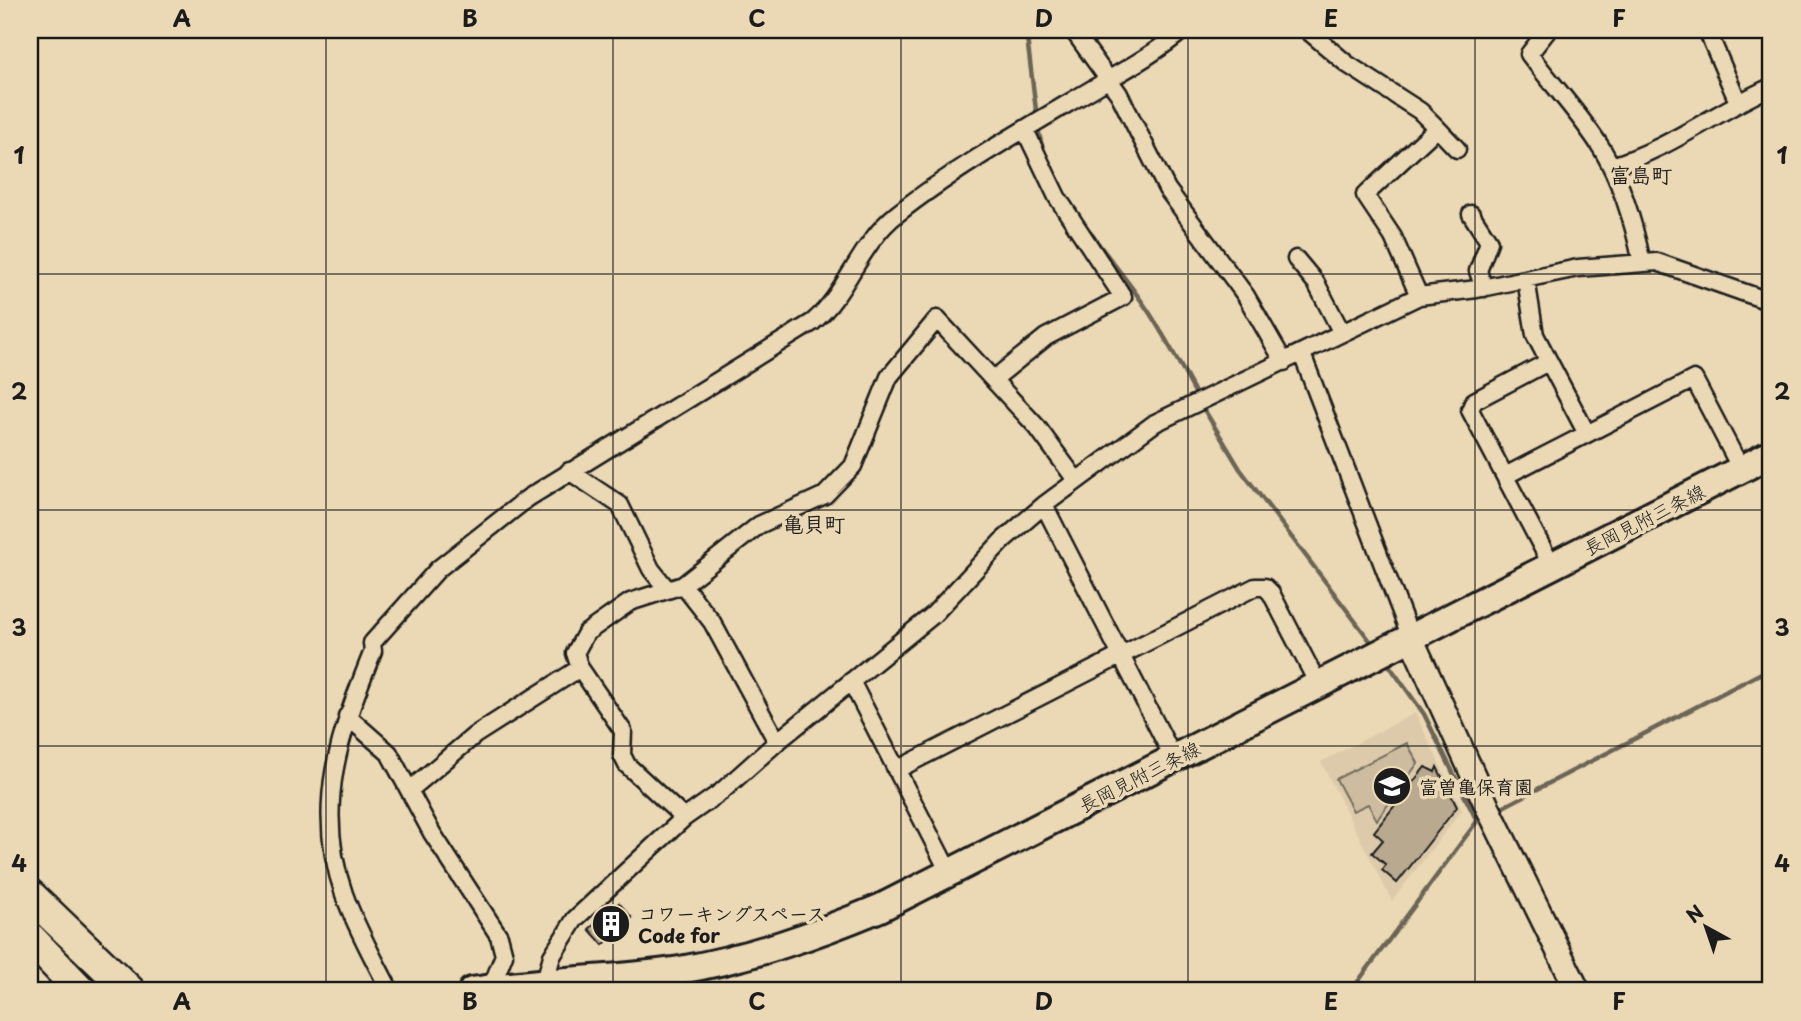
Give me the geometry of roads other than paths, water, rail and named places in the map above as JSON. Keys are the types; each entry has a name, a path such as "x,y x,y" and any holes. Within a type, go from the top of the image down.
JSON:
{"highway":[{"path":"30,895 130,991"},
{"path":"30,938 81,991"},
{"path":"30,967 54,991"}],"main road":[{"name":"長岡見附三条線","path":"481,989 543,986 677,970 764,951 809,937 880,908 1771,454"}],"street":[{"path":"1073,30 1129,111 1152,166 1246,296 1284,362"},
{"path":"390,991 344,894 330,829 330,789 347,716 373,651 372,643 439,569 518,505 569,471 813,323 837,299 877,232 895,215 1183,30"},
{"path":"1307,30 1347,64 1420,111 1457,149"},
{"path":"1548,30 1529,54 1580,119 1611,166 1636,234 1642,262"},
{"path":"1707,30 1738,102"},
{"path":"1611,166 1645,154 1738,102 1771,87"},
{"path":"1419,296 1393,237 1365,195 1437,128"},
{"path":"994,379 1046,337 1122,297 1057,197 1025,130"},
{"path":"1471,214 1489,242 1478,271 1484,288"},
{"path":"1296,259 1316,283 1342,333"},
{"path":"543,986 551,956 575,919 684,818 721,792 777,742 933,615 1002,541 1044,505 1155,423 1419,296 1484,288 1578,268 1657,262 1771,302"},
{"path":"1526,279 1535,335 1586,432"},
{"path":"684,818 627,765 622,755 623,731 580,668 575,653 586,633 630,602 674,587 759,525 825,495 853,466 889,377 937,319 1037,427 1076,480"},
{"path":"1302,354 1411,638 1488,808 1578,991"},
{"path":"1548,362 1474,401 1470,410 1552,566"},
{"path":"1505,476 1586,432 1694,379 1741,469"},
{"path":"569,471 620,505 651,569 712,622 777,742"},
{"path":"1044,505 1174,759"},
{"path":"895,770 1255,587 1265,587 1271,593 1318,684"},
{"path":"411,789 475,734 580,668"},
{"path":"852,681 949,872"},
{"path":"347,716 389,753 411,789 432,832 504,946 481,989"}],"waterway":[{"path":"1026,30 1037,118"},
{"path":"1038,127 1044,151 1067,199 1147,309 1198,398"},
{"path":"1202,406 1240,469 1374,646"},
{"path":"1386,661 1424,714 1477,821"},
{"path":"1503,807 1771,668"},
{"path":"1351,991 1478,820"}],"place":[{"name":"富曽亀保育園","path":"1392,786"},
{"name":"コワーキングスペース Code for","path":"611,924"}],"district":[{"name":"富島町","path":"1641,174"},
{"name":"亀貝町","path":"814,523"}]}
